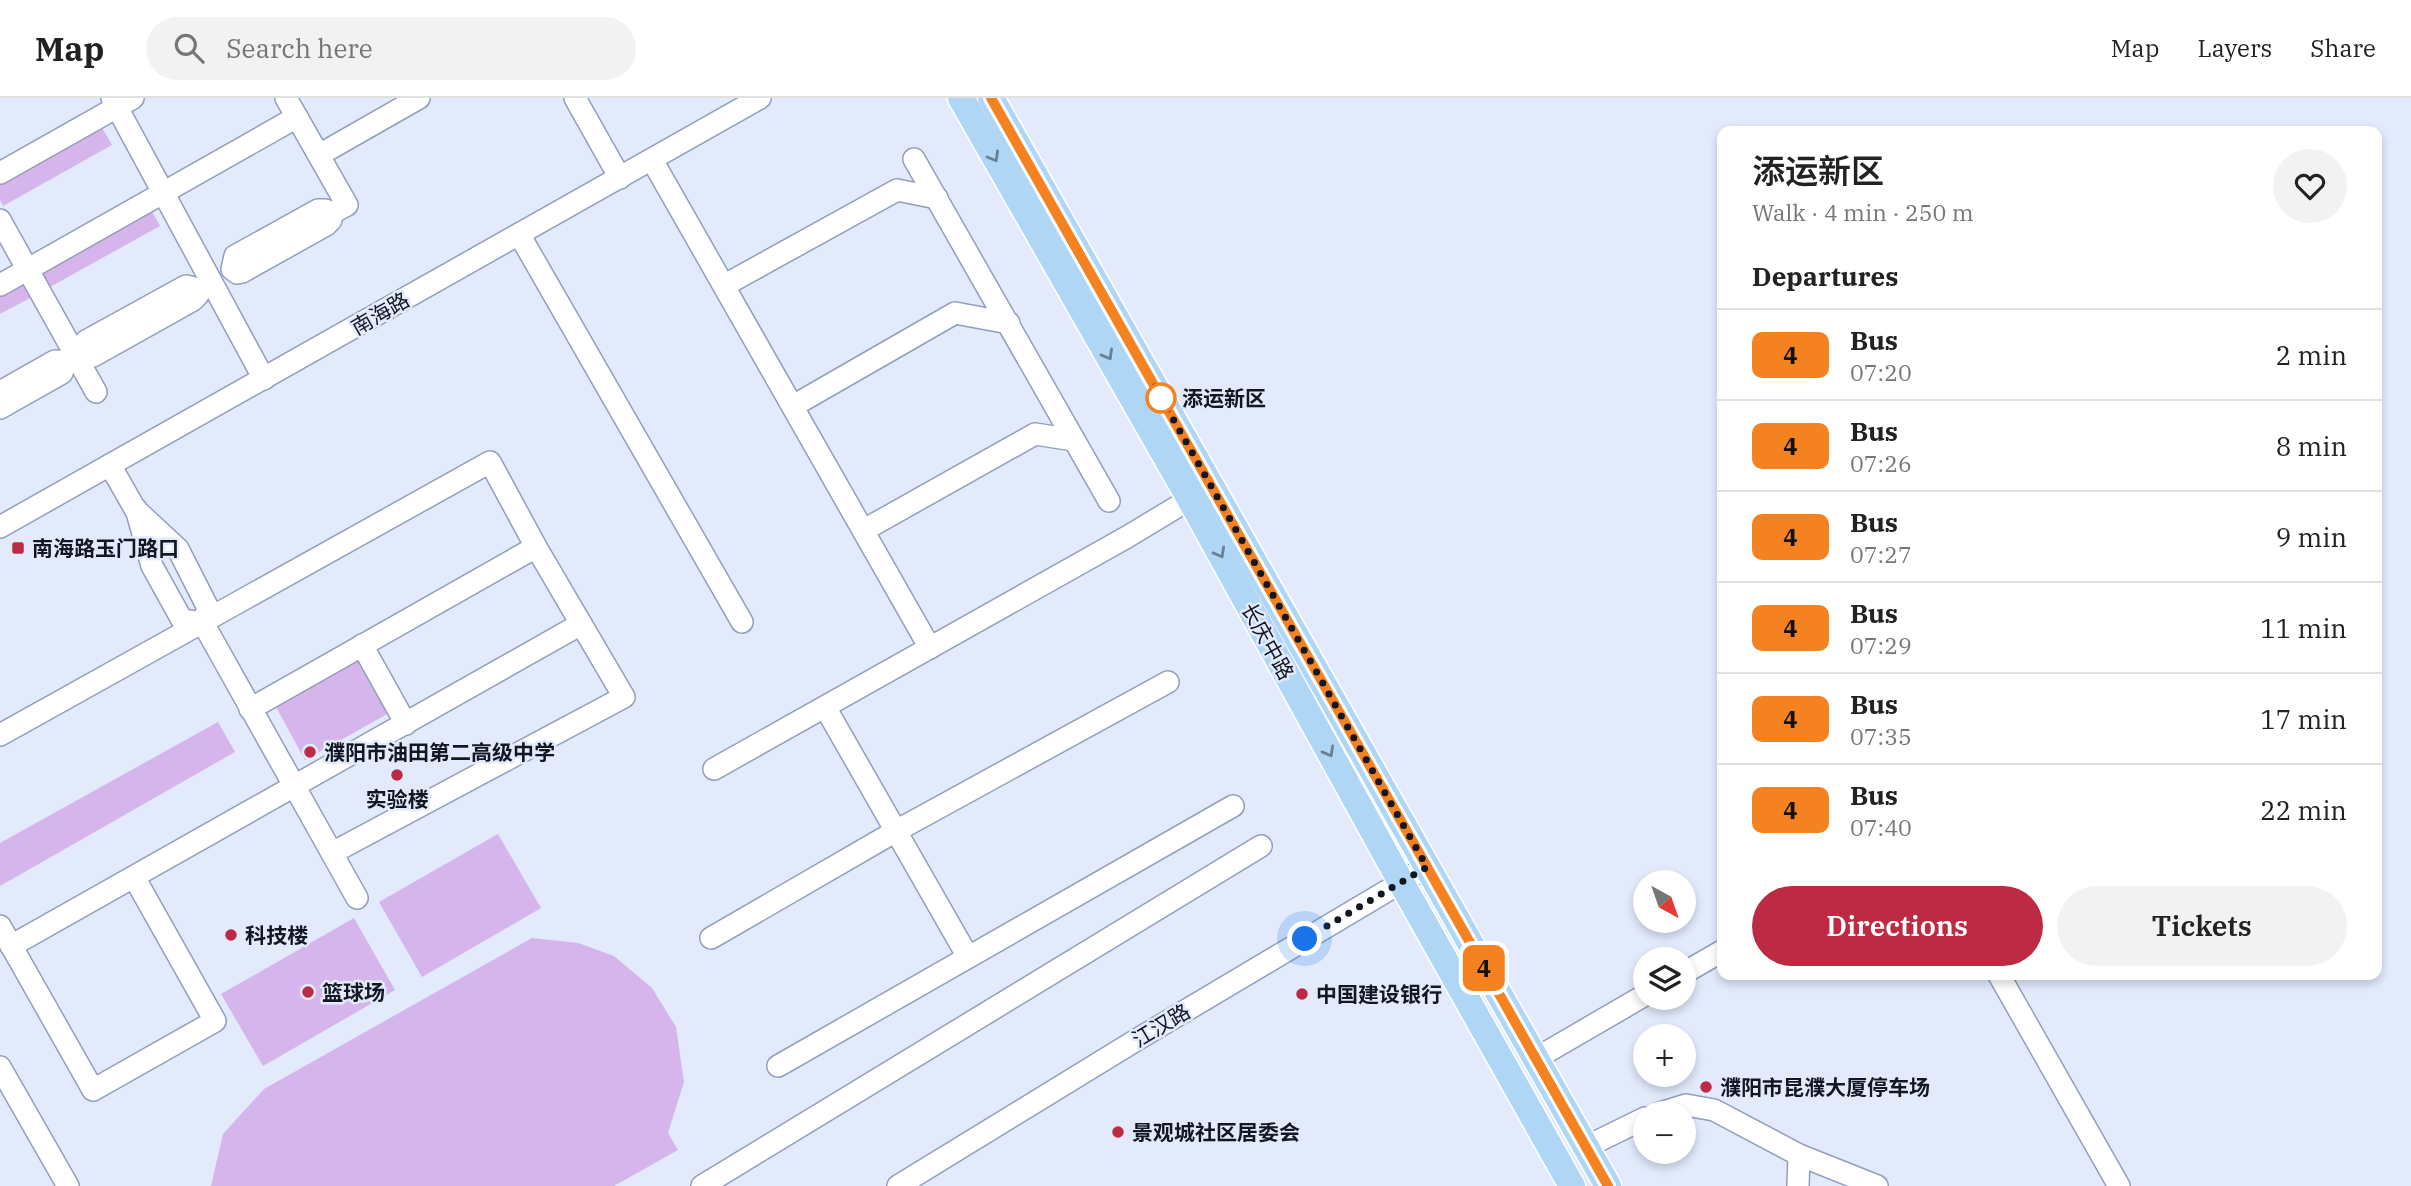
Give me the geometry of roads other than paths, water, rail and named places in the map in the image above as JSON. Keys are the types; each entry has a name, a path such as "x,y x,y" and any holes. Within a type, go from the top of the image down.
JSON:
{"main road":[{"name":"长庆中路","path":"961,98 1190,499 1401,883 1572,1186"},
{"name":"长庆中路","path":"991,98 1608,1186"}],"street":[{"path":"0,391 55,361 93,356 193,300 204,285 232,269 236,273 242,272 326,225 331,220 331,214 347,205 286,98"},
{"path":"318,155 419,98"},
{"path":"575,98 620,178"},
{"name":"南海路","path":"0,527 760,98"},
{"path":"0,173 121,101 204,285 264,379"},
{"path":"0,285 297,117"},
{"path":"914,159 1110,501"},
{"path":"652,160 930,648"},
{"path":"725,285 897,190 937,198"},
{"path":"0,220 74,357 96,392"},
{"path":"519,234 742,622"},
{"path":"793,406 956,313 1009,323"},
{"path":"0,408 62,373 74,357"},
{"path":"864,530 1035,434 1074,440"},
{"path":"0,735 490,462 536,547 624,697 332,853"},
{"path":"110,465 135,509 152,566 182,620 202,623"},
{"path":"714,769 1190,499"},
{"path":"135,509 178,549 208,608 202,623"},
{"path":"250,709 536,547"},
{"path":"202,623 357,898"},
{"path":"11,946 580,624"},
{"path":"362,645 405,724"},
{"path":"711,939 896,831 1168,682"},
{"path":"825,707 968,957"},
{"path":"778,1066 1233,806"},
{"path":"702,1186 1261,846"},
{"name":"江汉路","path":"898,1186 1427,867"},
{"path":"0,926 93,1090 215,1021 134,877"},
{"path":"1696,966 1717,954"},
{"path":"2001,980 2119,1186"},
{"path":"1535,1059 1633,1002"},
{"path":"0,1067 68,1186"},
{"path":"1696,1107 1714,1110 1799,1155 1877,1186"},
{"path":"1586,1147 1633,1124"},
{"path":"1797,1186 1799,1155"}],"place":[{"name":"添运新区","path":"1161,398"},
{"name":"南海路玉门路口","path":"18,548"},
{"name":"濮阳市油田第二高级中学","path":"310,752"},
{"name":"实验楼","path":"397,775"},
{"name":"科技楼","path":"231,935"},
{"name":"篮球场","path":"308,992"},
{"name":"中国建设银行","path":"1302,994"},
{"name":"濮阳市昆濮大厦停车场","path":"1706,1087"},
{"name":"景观城社区居委会","path":"1118,1132"}]}
